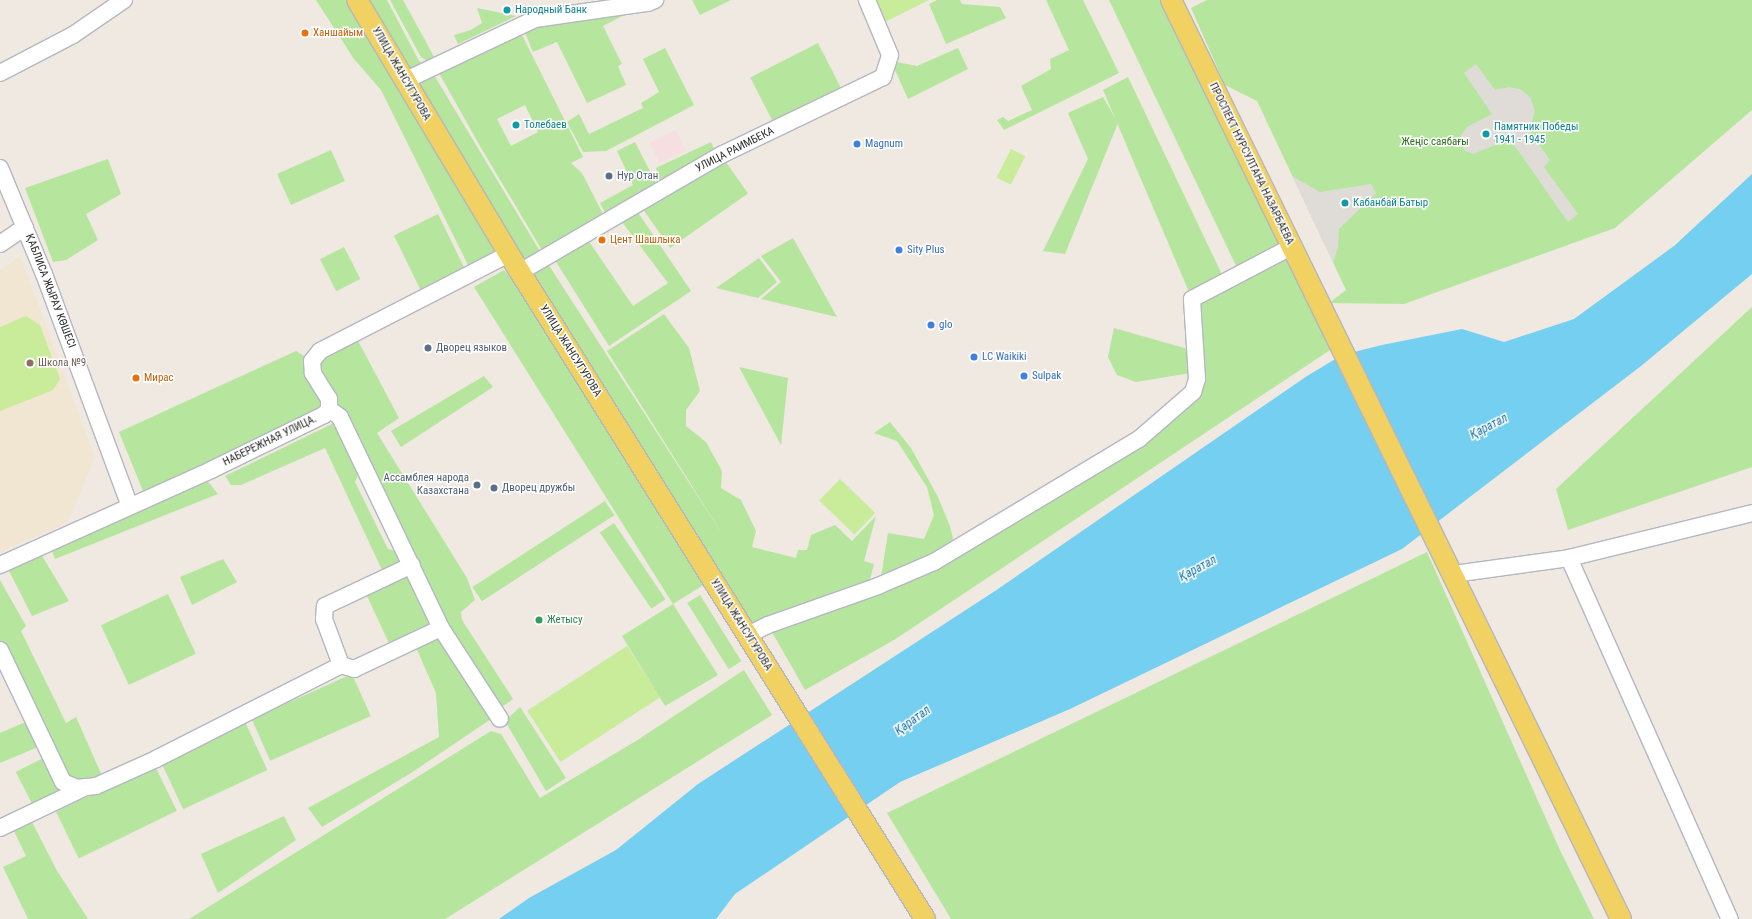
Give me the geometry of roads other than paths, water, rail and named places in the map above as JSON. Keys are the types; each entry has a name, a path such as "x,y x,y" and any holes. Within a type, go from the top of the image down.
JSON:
{"main road":[{"name":"УЛИЦА ЖАНСУГУРОВА","path":"357,0 404,81 520,272 925,919"},
{"name":"ПРОСПЕКТ НУРСУЛТАНА НАЗАРБАЕВА","path":"1171,0 1291,247 1440,544 1621,919"}],"street":[{"path":"0,73 73,35 124,0"},
{"path":"404,81 535,19 648,3 655,0"},
{"name":"УЛИЦА РАИМБЕКА","path":"520,272 721,155 883,77 890,55 867,0"},
{"name":"ҚАБЛИСА ЖЫРАУ КӨШЕСІ","path":"0,168 25,227 130,506"},
{"path":"0,244 25,227"},
{"path":"748,636 768,625 878,586 934,562 1139,439 1193,392 1197,379 1192,299 1291,247"},
{"name":"НАБЕРЕЖНАЯ УЛИЦА.","path":"0,565 211,470 324,415 329,409 329,399 313,373 312,361 320,351 509,254"},
{"path":"329,409 340,418 441,628 500,719"},
{"path":"1454,574 1569,558 1752,513"},
{"path":"1569,558 1730,919"},
{"path":"341,665 324,619 325,606 412,565"},
{"path":"0,650 63,782 77,788 96,786 156,759 341,665 354,669 441,628"},
{"path":"0,828 86,787"}],"water":[{"name":"Қаратал","path":"1752,174 1752,274 1641,366 1402,549 1070,709 900,782 735,894 716,919 499,919 529,898 616,850 698,784 995,591 1307,376 1342,355 1382,345 1462,329 1504,342 1574,319 1674,246"}],"place":[{"name":"Народный Банк","path":"507,10"},
{"name":"Ханшайым","path":"305,33"},
{"name":"Толебаев","path":"516,125"},
{"name":"Памятник Победы 1941 - 1945","path":"1486,134"},
{"name":"Magnum","path":"857,144"},
{"name":"Нур Отан","path":"609,176"},
{"name":"Кабанбай Батыр","path":"1345,203"},
{"name":"Цент Шашлыка","path":"602,240"},
{"name":"Sity Plus","path":"899,250"},
{"name":"glo","path":"931,325"},
{"name":"Дворец языков","path":"428,348"},
{"name":"LC Waikiki","path":"974,357"},
{"name":"Школа №9","path":"30,363"},
{"name":"Sulpak","path":"1024,376"},
{"name":"Мирас","path":"136,378"},
{"name":"Ассамблея народа Казахстана","path":"477,485"},
{"name":"Дворец дружбы","path":"494,488"},
{"name":"Жетысу","path":"539,620"}],"park label":[{"name":"Жеңіс саябағы","path":"1435,142"}]}
